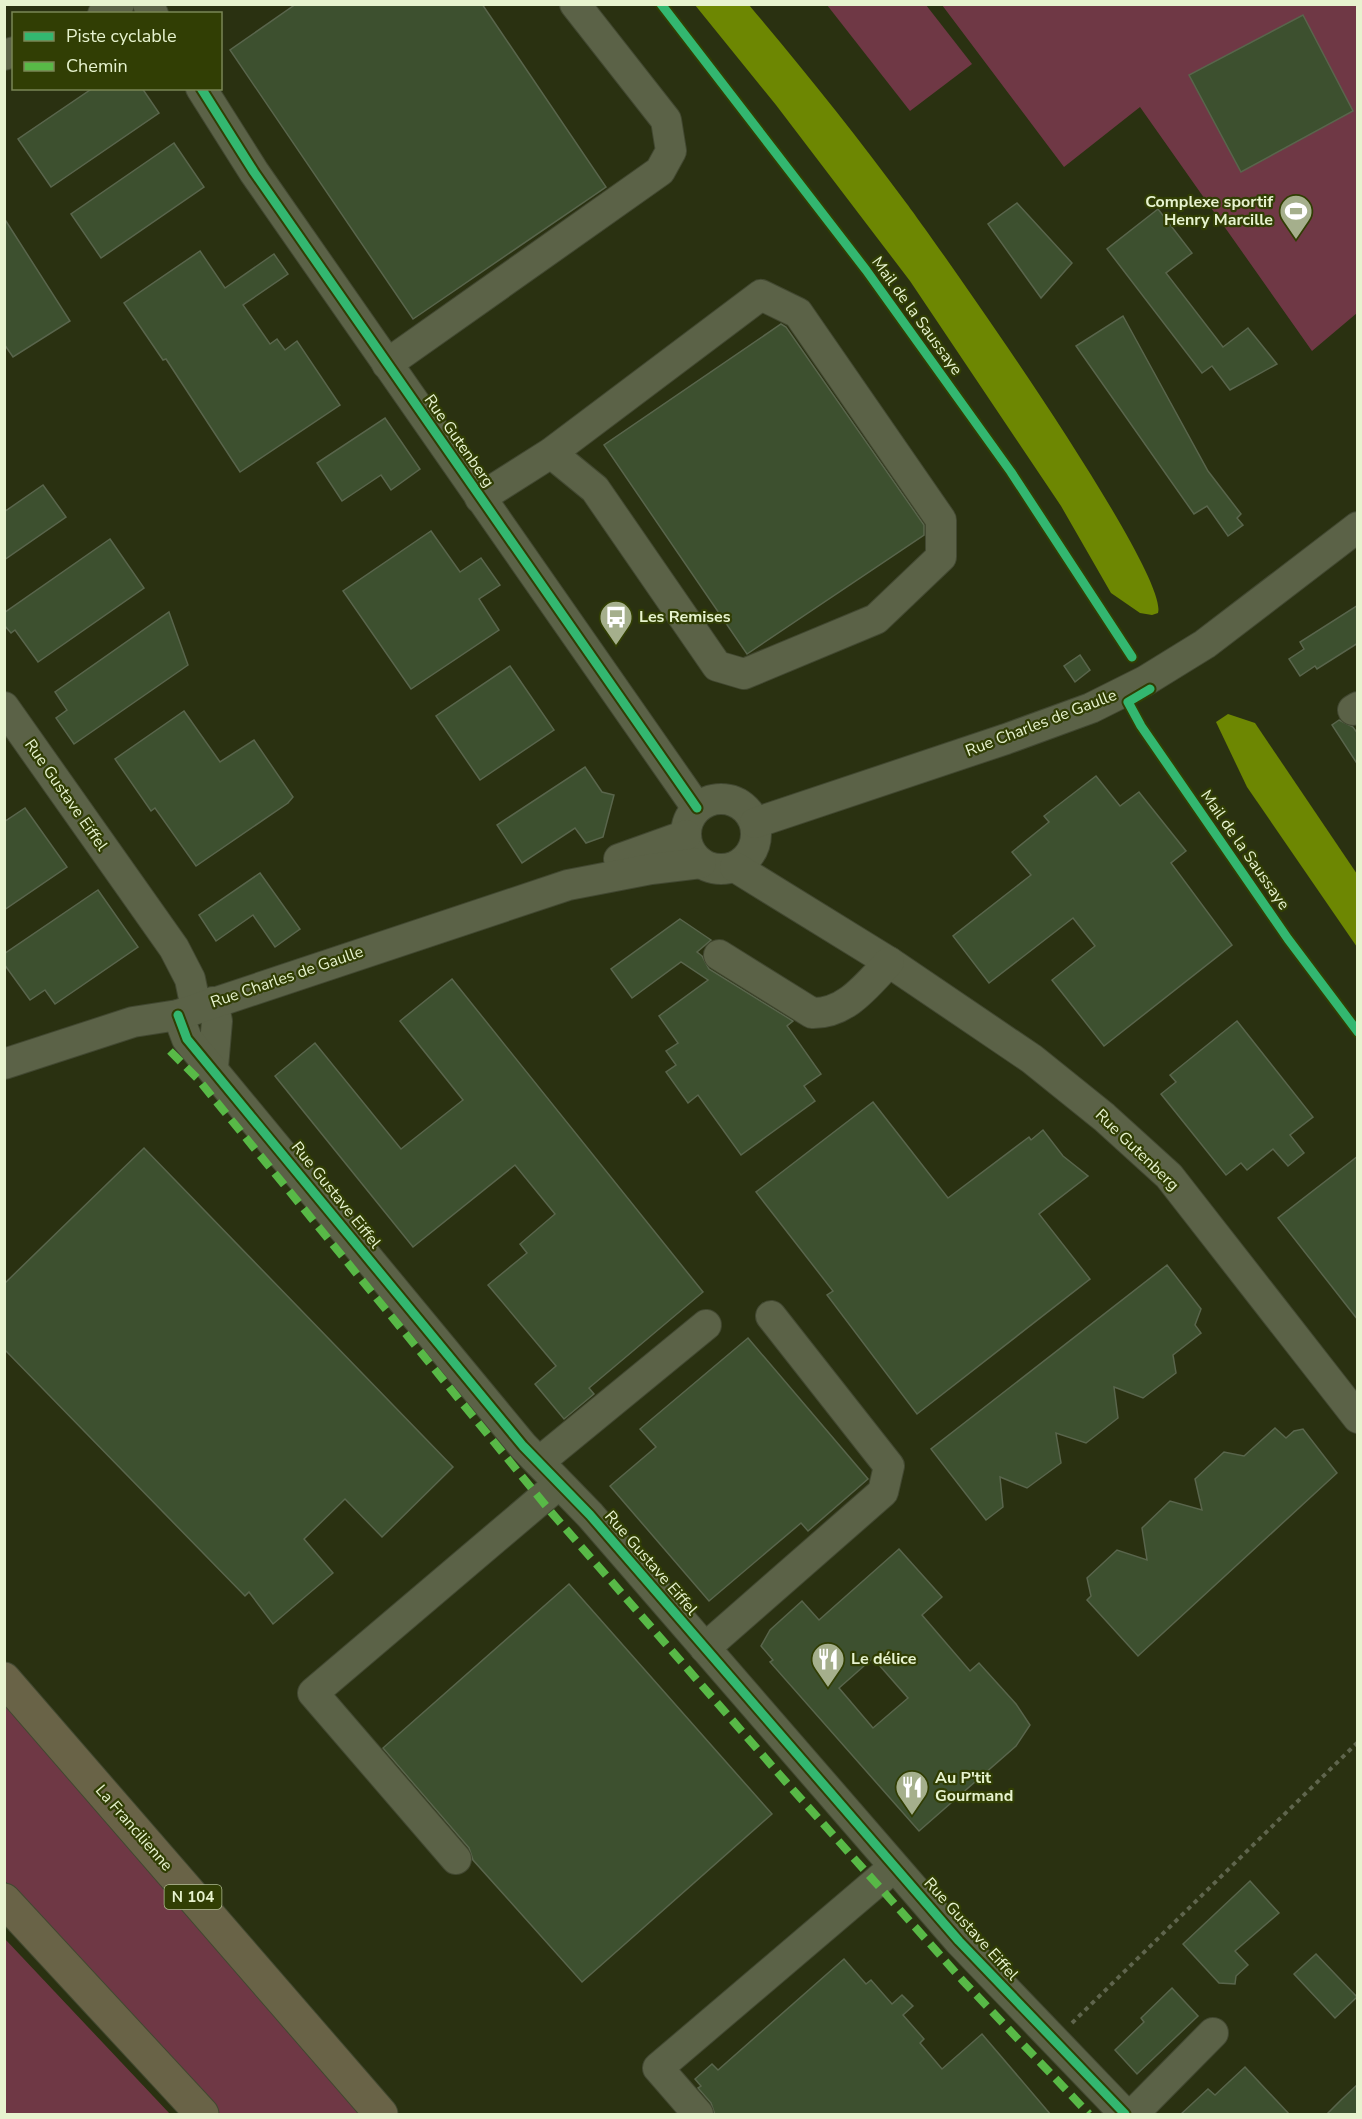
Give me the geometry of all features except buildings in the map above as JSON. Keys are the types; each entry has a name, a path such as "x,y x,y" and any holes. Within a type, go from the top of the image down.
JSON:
{"highway":[{"name":"La Francilienne","path":"4,1679 381,2115"},
{"path":"4,1900 202,2115"}],"street":[{"path":"106,12 119,4"},
{"path":"387,364 660,171 670,151 666,120 575,4"},
{"name":"Rue Gutenberg","path":"202,90 254,172 480,498 691,821"},
{"path":"480,498 551,453 761,295 798,313 927,500 940,520 941,557 876,619 744,674 717,666 595,489 551,453"},
{"name":"Rue Charles de Gaulle","path":"755,833 1091,708 1145,681 1205,644 1358,527"},
{"name":"Rue Gustave Eiffel","path":"4,706 174,948 190,979 196,1008 217,1021 213,1067 539,1462 705,1648 959,1941 1125,2115"},
{"path":"728,800 741,805 755,833 745,860 735,867 712,868 701,863 692,855 691,821 707,802 728,800"},
{"name":"Rue Charles de Gaulle","path":"568,885 691,821"},
{"name":"Rue Gutenberg","path":"755,833 782,878 889,962"},
{"name":"Rue Charles de Gaulle","path":"4,1064 133,1022 196,1008 568,885 651,868 701,863"},
{"name":"Rue Gutenberg","path":"735,867 889,962 1032,1059 1104,1117 1169,1176 1358,1418"},
{"path":"719,956 812,1013 825,1013 852,1001 889,962"},
{"path":"705,1648 883,1492 889,1477 890,1466 771,1316"},
{"path":"539,1462 706,1326"},
{"path":"456,1859 313,1693 559,1484"},
{"path":"698,2115 658,2068 894,1867"},
{"path":"1132,2115 1213,2032"}],"path":[{"path":"1054,2041 1358,1742"}],"shaded area":[{"path":"695,5 749,5 869,153 964,283 1094,479 1129,539 1152,586 1158,613 1152,615 1140,613 1111,593 1061,506 910,281 776,105"},
{"path":"827,5 926,5 972,64 910,111"},
{"name":"Complexe sportif Henry Marcille","path":"942,5 1357,5 1357,313 1312,351 1140,107 1064,167"},
{"path":"1228,714 1255,723 1357,874 1357,947 1247,787 1216,722"},
{"path":"4,1697 365,2114 219,2114 5,1881"},
{"path":"5,1939 170,2114 5,2114"}],"marked path":[{"path":"170,1051 197,1078 551,1512 964,1982 1089,2114"}],"cycle path":[{"name":"Mail de la Saussaye","path":"661,4 866,270 1011,472 1132,657"},
{"path":"202,90 254,172 697,808"},
{"name":"Mail de la Saussaye","path":"1150,689 1128,702 1141,726 1288,939 1358,1032"},
{"path":"178,1015 187,1039 523,1446 590,1515 959,1941 1125,2114"}],"place":[{"name":"Complexe sportif Henry Marcille","path":"1296,240"},
{"name":"Les Remises","path":"616,646"},
{"name":"Le délice","path":"828,1688"},
{"name":"Au P'tit Gourmand","path":"912,1816"}]}
